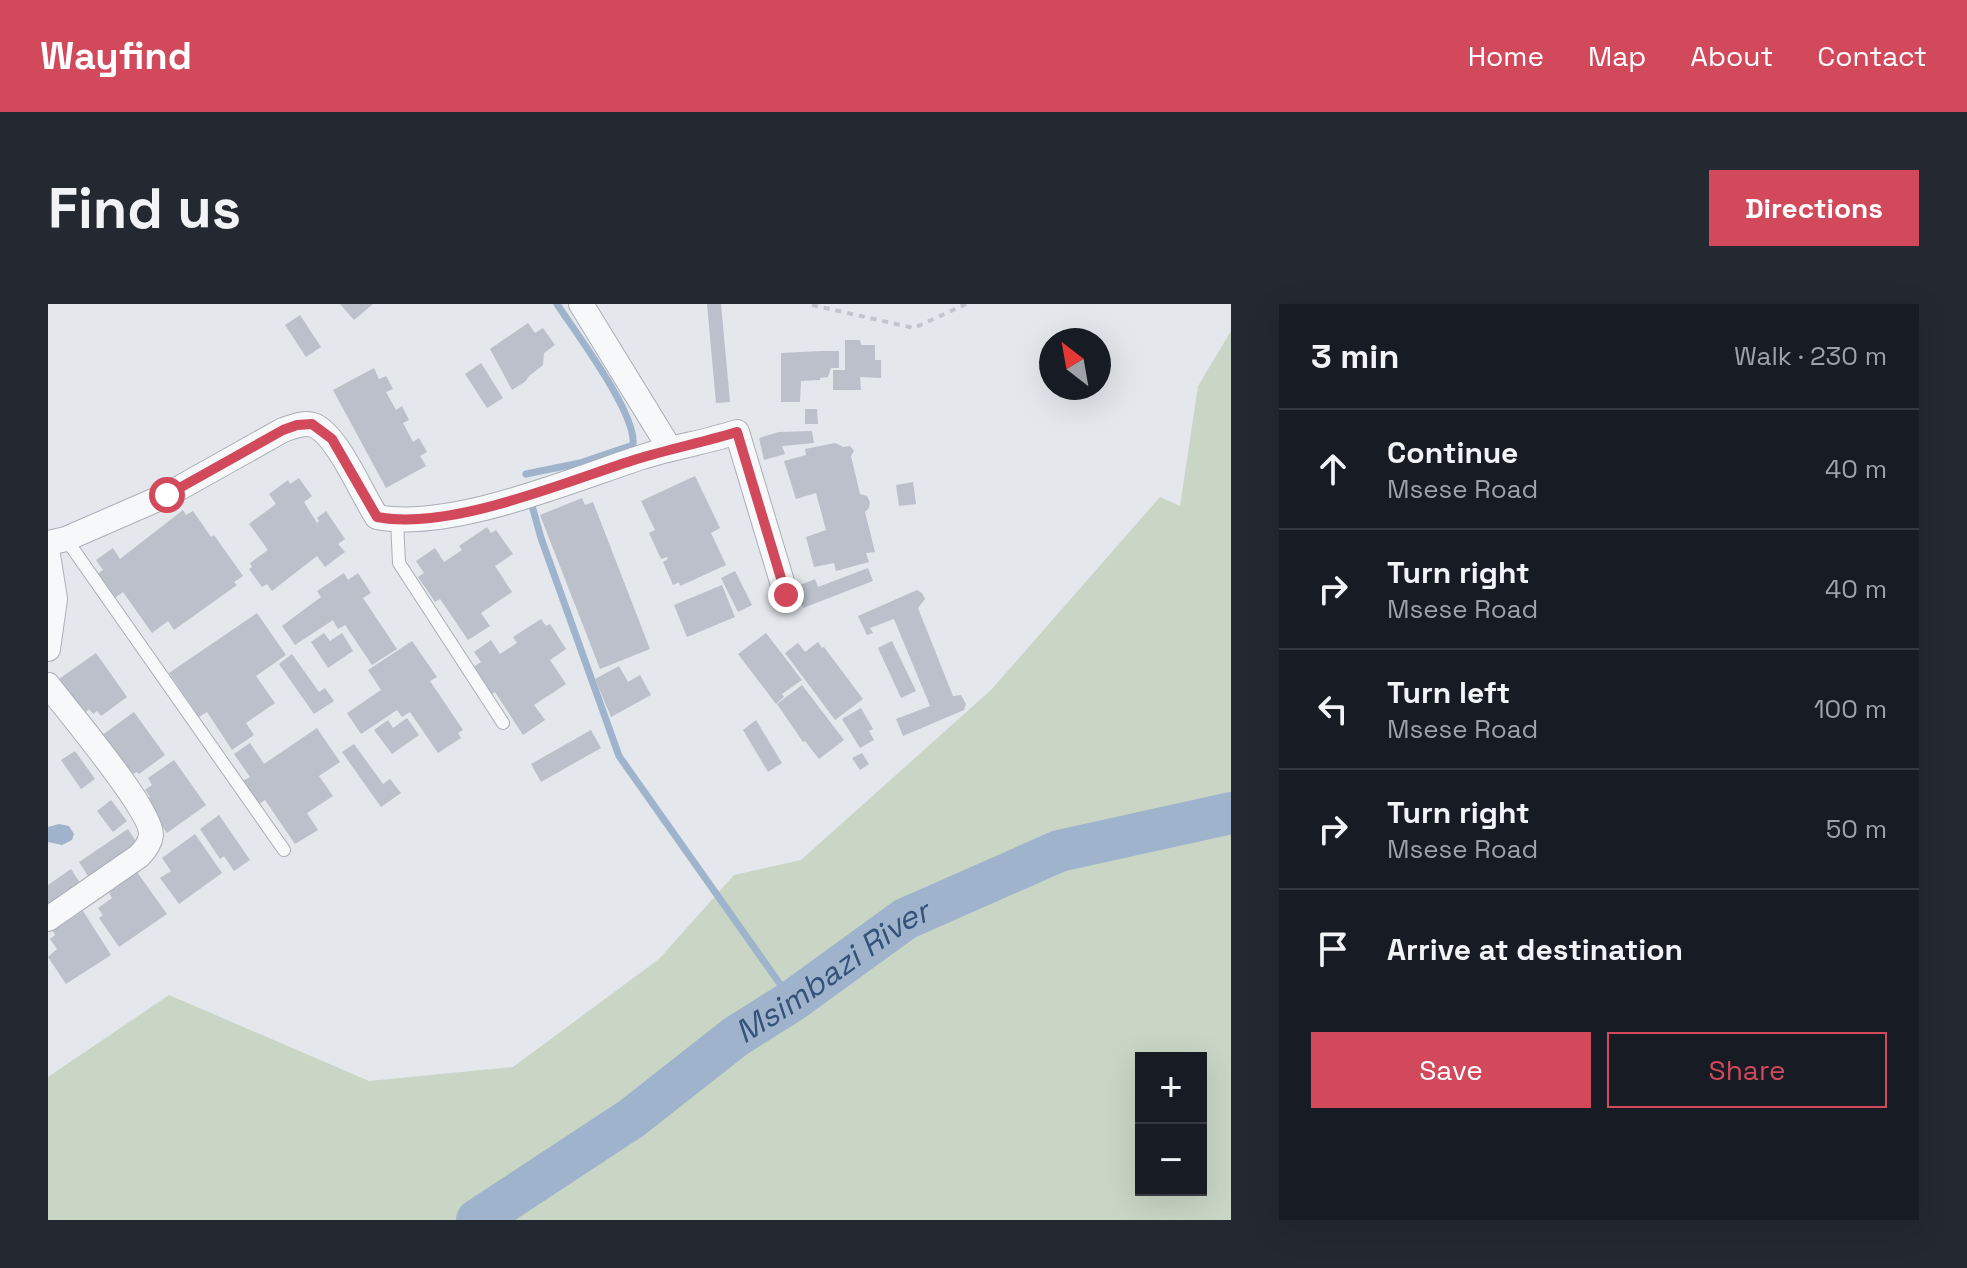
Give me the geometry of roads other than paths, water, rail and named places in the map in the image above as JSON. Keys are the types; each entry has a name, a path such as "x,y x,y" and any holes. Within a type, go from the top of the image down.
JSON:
{"street":[{"path":"581,304 670,449"},
{"path":"48,649 55,599 54,546 167,495 297,425 312,424 332,439 377,517 397,521 418,521 498,505 670,449 737,432 786,595"},
{"path":"48,685 142,808 151,833 147,848 139,856 48,919"}],"lane":[{"path":"397,521 399,563 503,723"},
{"path":"54,546 284,850"}],"water":[{"path":"59,824 69,826 74,834 72,840 62,845 48,842 48,827"}],"waterway":[{"path":"526,474 580,463 633,445 632,431 616,394 557,304"},
{"path":"531,502 619,756 792,1001"},
{"name":"Msimbazi River","path":"477,1220 632,1118 735,1037 792,1001 905,919 1059,851 1231,813"}]}
